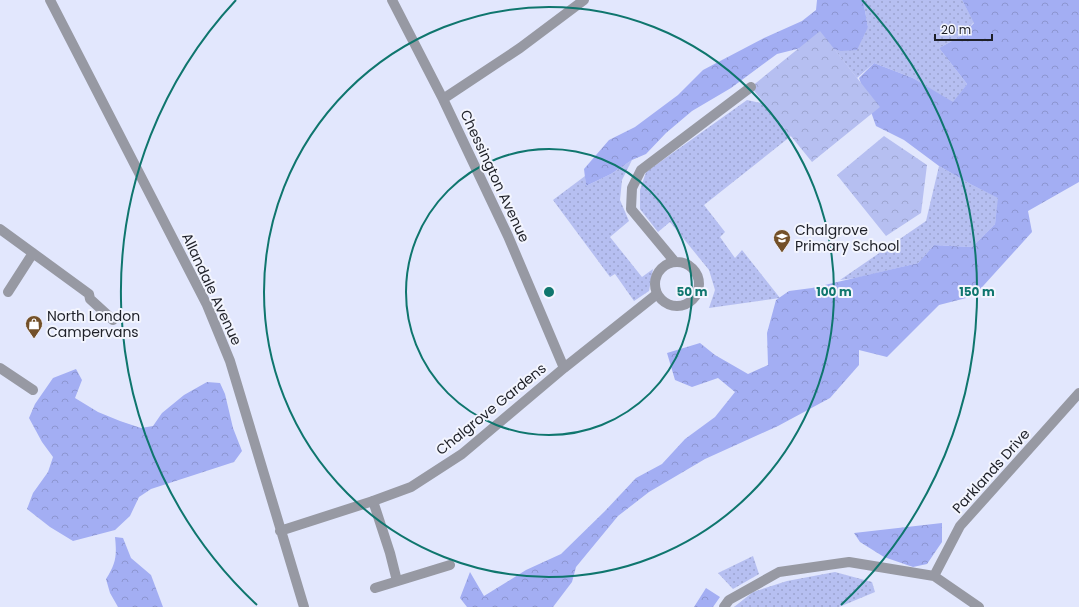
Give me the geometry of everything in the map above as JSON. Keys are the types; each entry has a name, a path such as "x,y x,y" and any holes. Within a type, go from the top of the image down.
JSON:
{"street":[{"name":"Allandale Avenue","path":"50,0 207,305 230,361 304,607"},
{"name":"Chessington Avenue","path":"392,0 443,98 508,236 564,368"},
{"path":"443,98 520,48 584,0"},
{"path":"675,262 631,208 632,188 641,170 751,87"},
{"path":"0,229 88,294 90,299 113,320"},
{"path":"8,292 33,253"},
{"path":"681,262 688,265 695,271 699,286 697,294 690,302 683,306 676,307 665,303 657,294 654,283 656,275 667,264 681,262"},
{"name":"Chalgrove Gardens","path":"280,531 373,502 411,487 462,454 564,368 657,294"},
{"path":"0,368 33,390"},
{"name":"Parklands Drive","path":"934,576 960,526 1079,393"},
{"path":"373,502 390,553 397,581"},
{"path":"724,607 729,600 779,572 849,562 934,576 979,607"},
{"path":"374,588 450,565"}],"green space":[{"path":"817,0 863,0 868,27 857,50 840,51 817,44 777,54 731,88 692,111 666,133 646,154 632,160 611,174 586,186 584,169 609,140 635,127 678,95 703,70 764,38 802,21 816,10"},
{"path":"863,0 962,0 974,22 961,36 939,48 967,84 953,103 913,78 874,63 857,78 834,49 840,51 868,27"},
{"path":"962,0 1079,0 1079,182 1028,211 1032,232 974,296 939,305 887,357 859,350 859,365 830,398 778,426 705,459 649,492 618,516 576,567 572,582 553,607 467,607 460,598 470,572 484,596 526,570 561,554 636,478 662,464 685,439 715,417 735,392 718,378 692,387 675,380 667,353 700,343 715,355 748,374 768,365 767,333 776,300 789,291 812,288 918,263 934,245 972,247 995,224 998,198 939,166 904,140 876,126 859,78 874,63 913,78 953,102 967,84 939,48 961,36 974,23"},
{"path":"820,31 880,107 812,162 751,87"},
{"path":"747,100 765,104 791,136 704,205 725,232 720,237 735,258 742,250 780,298 709,308 715,290 709,270 670,222 658,232 640,209 640,190 646,172"},
{"path":"884,136 927,165 921,213 886,236 837,175"},
{"path":"632,160 622,180 620,200 629,221 610,237 642,277 653,269 649,291 634,301 615,274 610,277 553,200 585,176 586,186 611,174"},
{"path":"939,166 972,185 999,198 995,224 972,247 934,245 918,263 856,278 840,280 926,221"},
{"path":"76,369 82,380 75,398 98,412 141,428 153,426 162,413 184,395 207,382 220,383 225,394 233,428 242,451 234,462 151,489 139,497 130,516 115,530 73,541 50,527 27,509 33,493 48,472 53,457 42,442 29,418 35,404 53,378"},
{"path":"942,523 942,542 927,564 913,567 884,557 860,542 854,533"},
{"path":"115,537 123,538 131,558 151,575 163,607 118,607 110,593 106,579 115,559"},
{"path":"753,556 759,574 733,589 718,573"},
{"path":"835,572 872,582 875,592 839,607 734,607 753,592 787,581"},
{"path":"706,588 720,597 713,607 694,607"}],"place":[{"name":"Chalgrove Primary School","path":"782,253"},
{"name":"North London Campervans","path":"34,339"}]}
